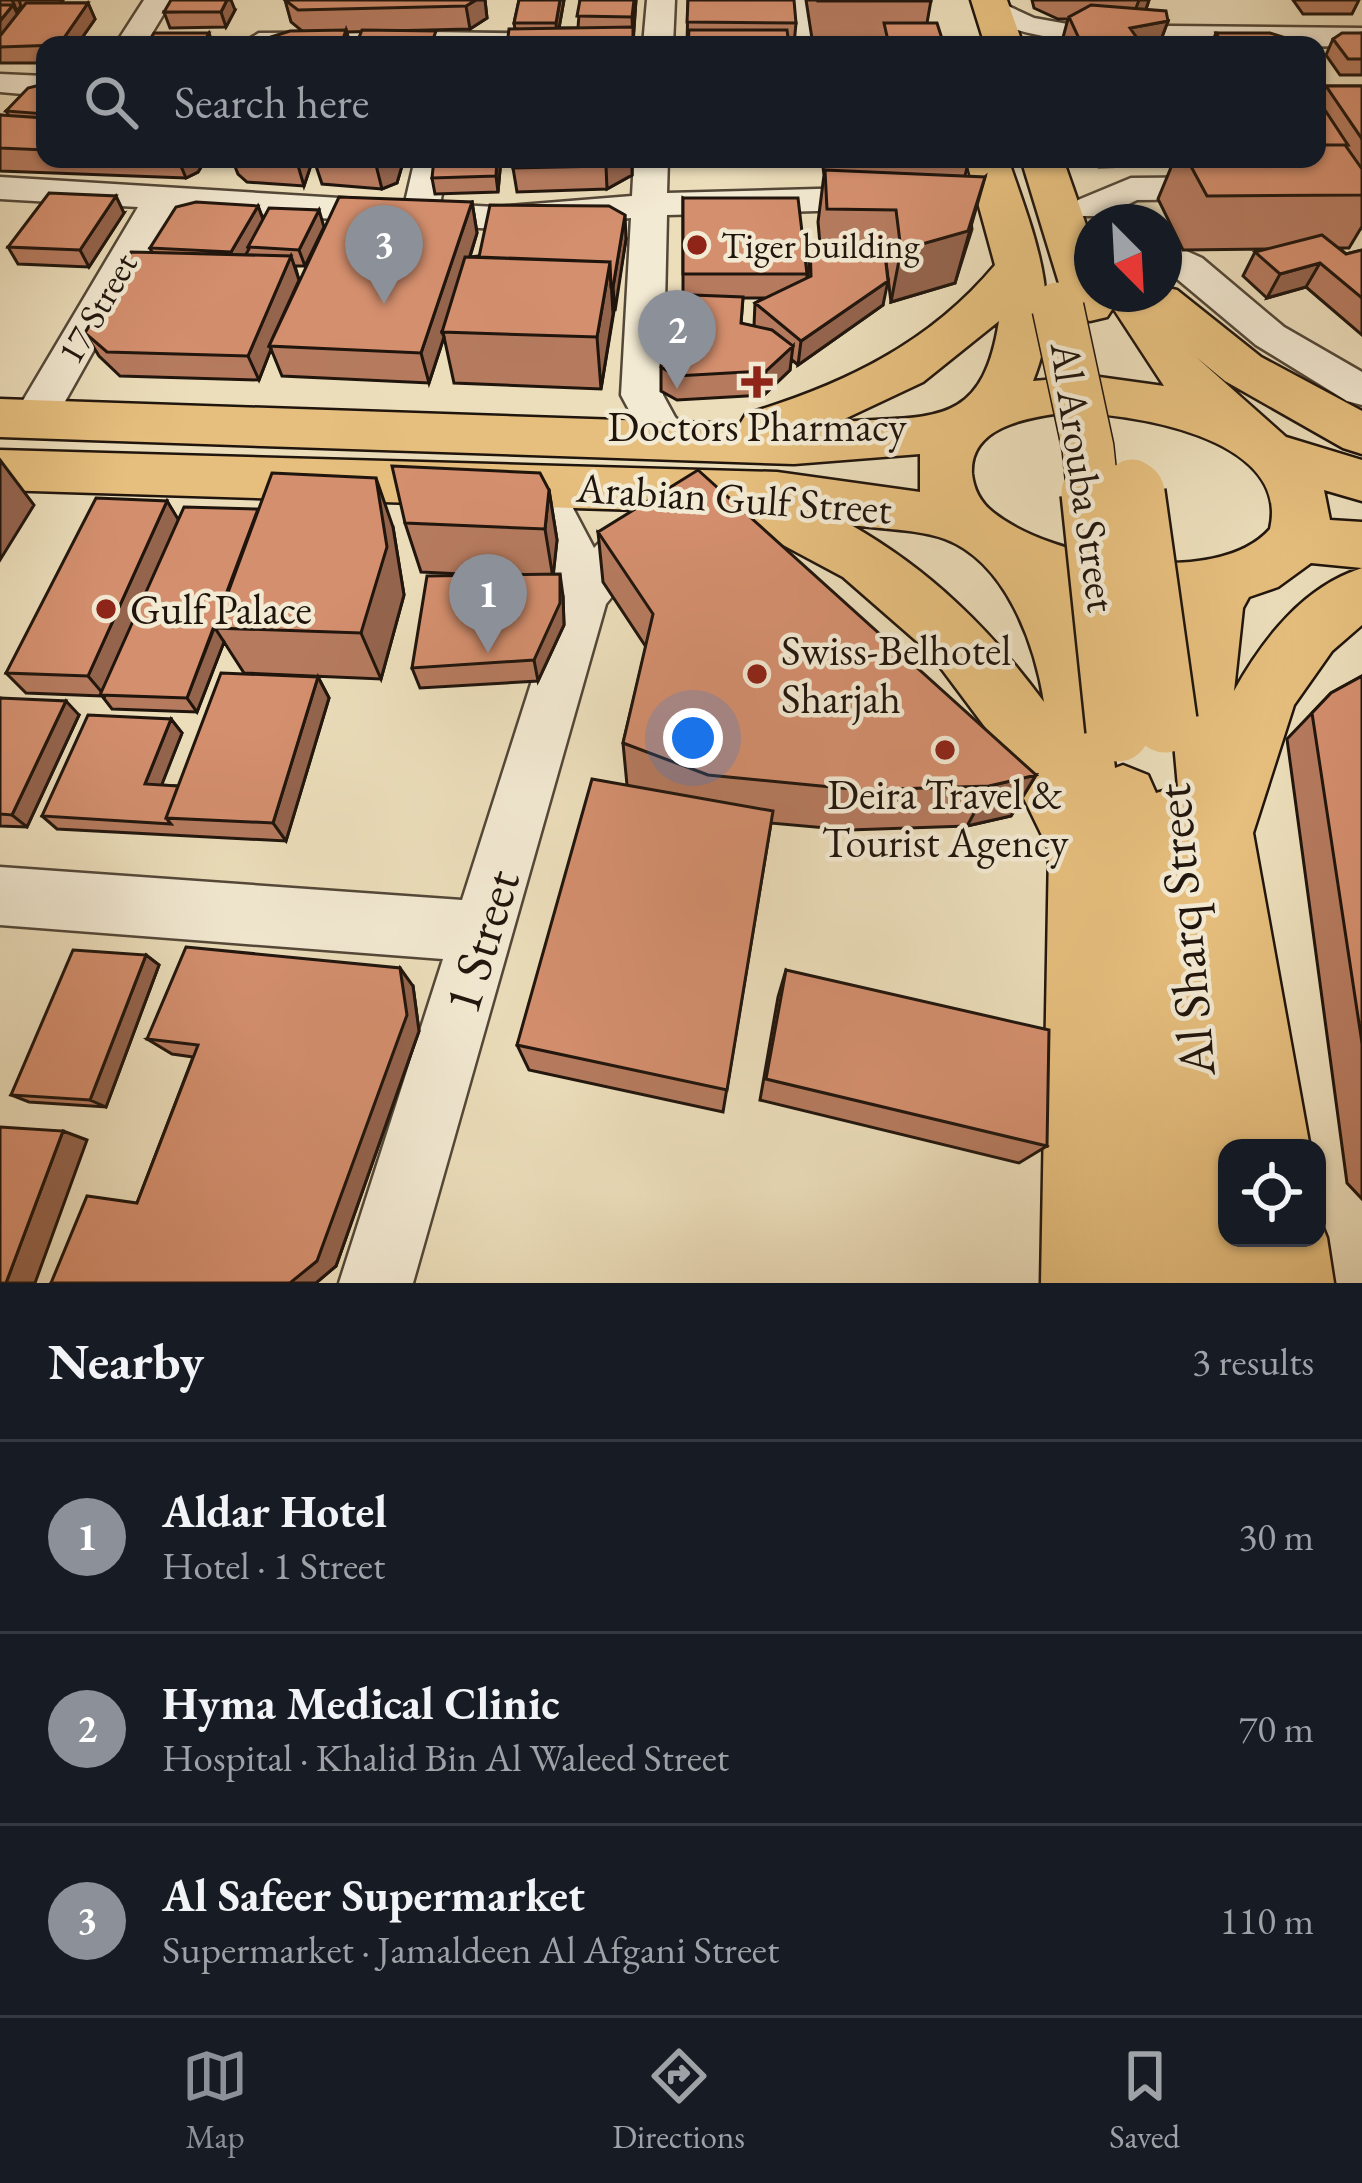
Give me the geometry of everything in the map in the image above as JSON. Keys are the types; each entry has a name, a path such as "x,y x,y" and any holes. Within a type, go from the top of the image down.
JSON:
{"main road":[{"name":"Al Arouba Street","path":"1044,168 1074,294"},
{"path":"1075,168 1089,204"},
{"path":"977,182 1074,294"},
{"path":"1074,294 1025,296 1025,340 1012,376 946,451 943,473 949,496 1035,587 1070,662 1077,703 1086,861 1086,1283"},
{"path":"693,474 768,426 880,385 995,300 1074,294"},
{"name":"Al Arouba Street","path":"1076,312 1088,448 1142,725"},
{"path":"1100,312 1168,358 1221,414 1262,447 1299,495 1298,539 1272,566 1228,580 1208,625 1200,677 1221,861 1267,1139"},
{"path":"1174,312 1243,369 1362,435"},
{"name":"Arabian Gulf Street","path":"0,470 538,486 693,474 974,420 1059,396 1139,398 1180,408 1262,447"},
{"name":"Arabian Gulf Street","path":"11,426 693,474 838,499 986,537 1097,578 1142,584 1228,580"},
{"path":"1262,447 1362,481"},
{"path":"693,474 841,544 900,583 936,615 1004,697 1035,745 1086,861"},
{"path":"1298,539 1362,545"},
{"path":"1221,861 1229,802 1261,704 1312,628 1362,592"},
{"name":"Al Sharq Street","path":"1142,725 1279,1265"},
{"name":"Al Sharq Street","path":"1142,725 1136,982 1144,1283"}],"street":[{"path":"136,36 158,0"},
{"path":"659,36 661,0"},
{"path":"799,0 803,36"},
{"path":"985,23 1061,33 1202,36"},
{"path":"496,32 539,36"},
{"path":"1326,37 1362,37"},
{"path":"6,98 36,87"},
{"name":"17 Street","path":"11,426 205,168"},
{"path":"420,215 430,168"},
{"path":"650,168 641,395 693,474"},
{"path":"818,168 821,199"},
{"path":"0,188 534,218 647,206 821,199 977,182"},
{"path":"1110,204 1131,189 1362,187"},
{"path":"1182,262 1270,336 1362,391"},
{"name":"1 Street","path":"376,1283 583,599 628,541 693,474"},
{"path":"538,486 568,542 583,599"},
{"path":"0,896 484,932"}],"building":[{"path":"171,0 227,0 221,12 164,12"},
{"path":"285,0 476,0 466,6 298,10"},
{"path":"519,0 560,0 556,23 514,23"},
{"path":"580,0 634,0 632,17 577,16"},
{"path":"688,0 794,0 796,23 687,22"},
{"path":"931,0 931,1 818,1"},
{"path":"26,3 88,3 65,36 36,36 36,46 0,47 0,36"},
{"path":"0,5 13,5 0,21"},
{"path":"1091,5 1166,11 1168,21 1130,28 1136,36 1078,36 1069,17"},
{"path":"884,23 937,23 941,36 887,36"},
{"path":"633,27 633,36 508,36 509,29"},
{"path":"346,30 344,36 274,36 290,31"},
{"path":"362,30 436,31 434,36 360,36"},
{"path":"689,30 787,30 788,36 689,36"},
{"path":"154,33 209,33 207,36"},
{"path":"1216,33 1280,36 1218,36"},
{"path":"1342,33 1362,33 1362,59 1348,59 1333,39"},
{"path":"36,86 36,113 6,111"},
{"path":"1326,86 1362,86 1362,139"},
{"path":"1326,112 1348,145 1326,145"},
{"path":"0,115 36,117 36,150 0,148"},
{"path":"1326,145 1345,145 1362,169 1362,195 1207,196 1192,168 1326,168"},
{"path":"433,168 496,168 496,176 432,178"},
{"path":"825,170 985,177 968,231 901,250 896,210 827,209"},
{"path":"49,193 116,196 80,250 8,247"},
{"path":"339,197 472,202 421,353 269,346"},
{"path":"683,198 798,198 807,274 683,274"},
{"path":"196,202 258,206 231,252 150,248 176,207"},
{"path":"490,205 609,206 625,215 613,287 610,262 479,257"},
{"path":"269,208 319,210 299,250 248,247"},
{"path":"1322,235 1346,254 1362,250 1362,298 1320,263 1280,274 1255,252"},
{"path":"810,244 884,246 888,281 801,341 755,303 811,276"},
{"path":"131,252 291,256 248,356 107,352 85,333"},
{"path":"465,257 610,262 597,337 442,332"},
{"path":"667,294 743,297 741,323 772,330 793,346 766,371 676,376 661,367"},
{"path":"392,466 540,473 549,490 545,529 405,523"},
{"name":"Swiss-Belhotel Sharjah","path":"698,470 1036,775 989,786 862,790 708,775 623,743 653,614 598,532"},
{"path":"272,473 376,478 387,547 361,633 215,628"},
{"path":"96,498 167,501 88,676 6,673"},
{"path":"184,507 258,509 187,698 100,695"},
{"path":"560,574 560,603 534,660 412,668 427,576"},
{"path":"221,673 318,677 273,823 166,818"},
{"path":"1362,676 1362,1043 1312,713 1331,693"},
{"path":"0,698 66,701 12,815 0,814"},
{"path":"88,715 171,719 145,784 178,786 166,818 171,824 42,816"},
{"path":"592,779 773,811 727,1090 517,1045"},
{"path":"186,947 400,968 407,1015 317,1261 290,1283 51,1283 87,1196 137,1203 198,1045 147,1039"},
{"path":"73,950 146,955 90,1100 11,1095"},
{"path":"786,970 1049,1030 1047,1146 766,1079"},
{"path":"0,1127 63,1131 6,1283 0,1283"}],"place":[{"name":"Tiger building","path":"697,245"},
{"name":"Al Safeer Supermarket","path":"384,304"},
{"name":"Doctors Pharmacy","path":"757,382"},
{"name":"Hyma Medical Clinic","path":"677,389"},
{"name":"Gulf Palace","path":"106,609"},
{"name":"Aldar Hotel","path":"488,653"},
{"name":"Swiss-Belhotel Sharjah","path":"757,674"},
{"name":"Deira Travel & Tourist Agency","path":"945,750"}]}
